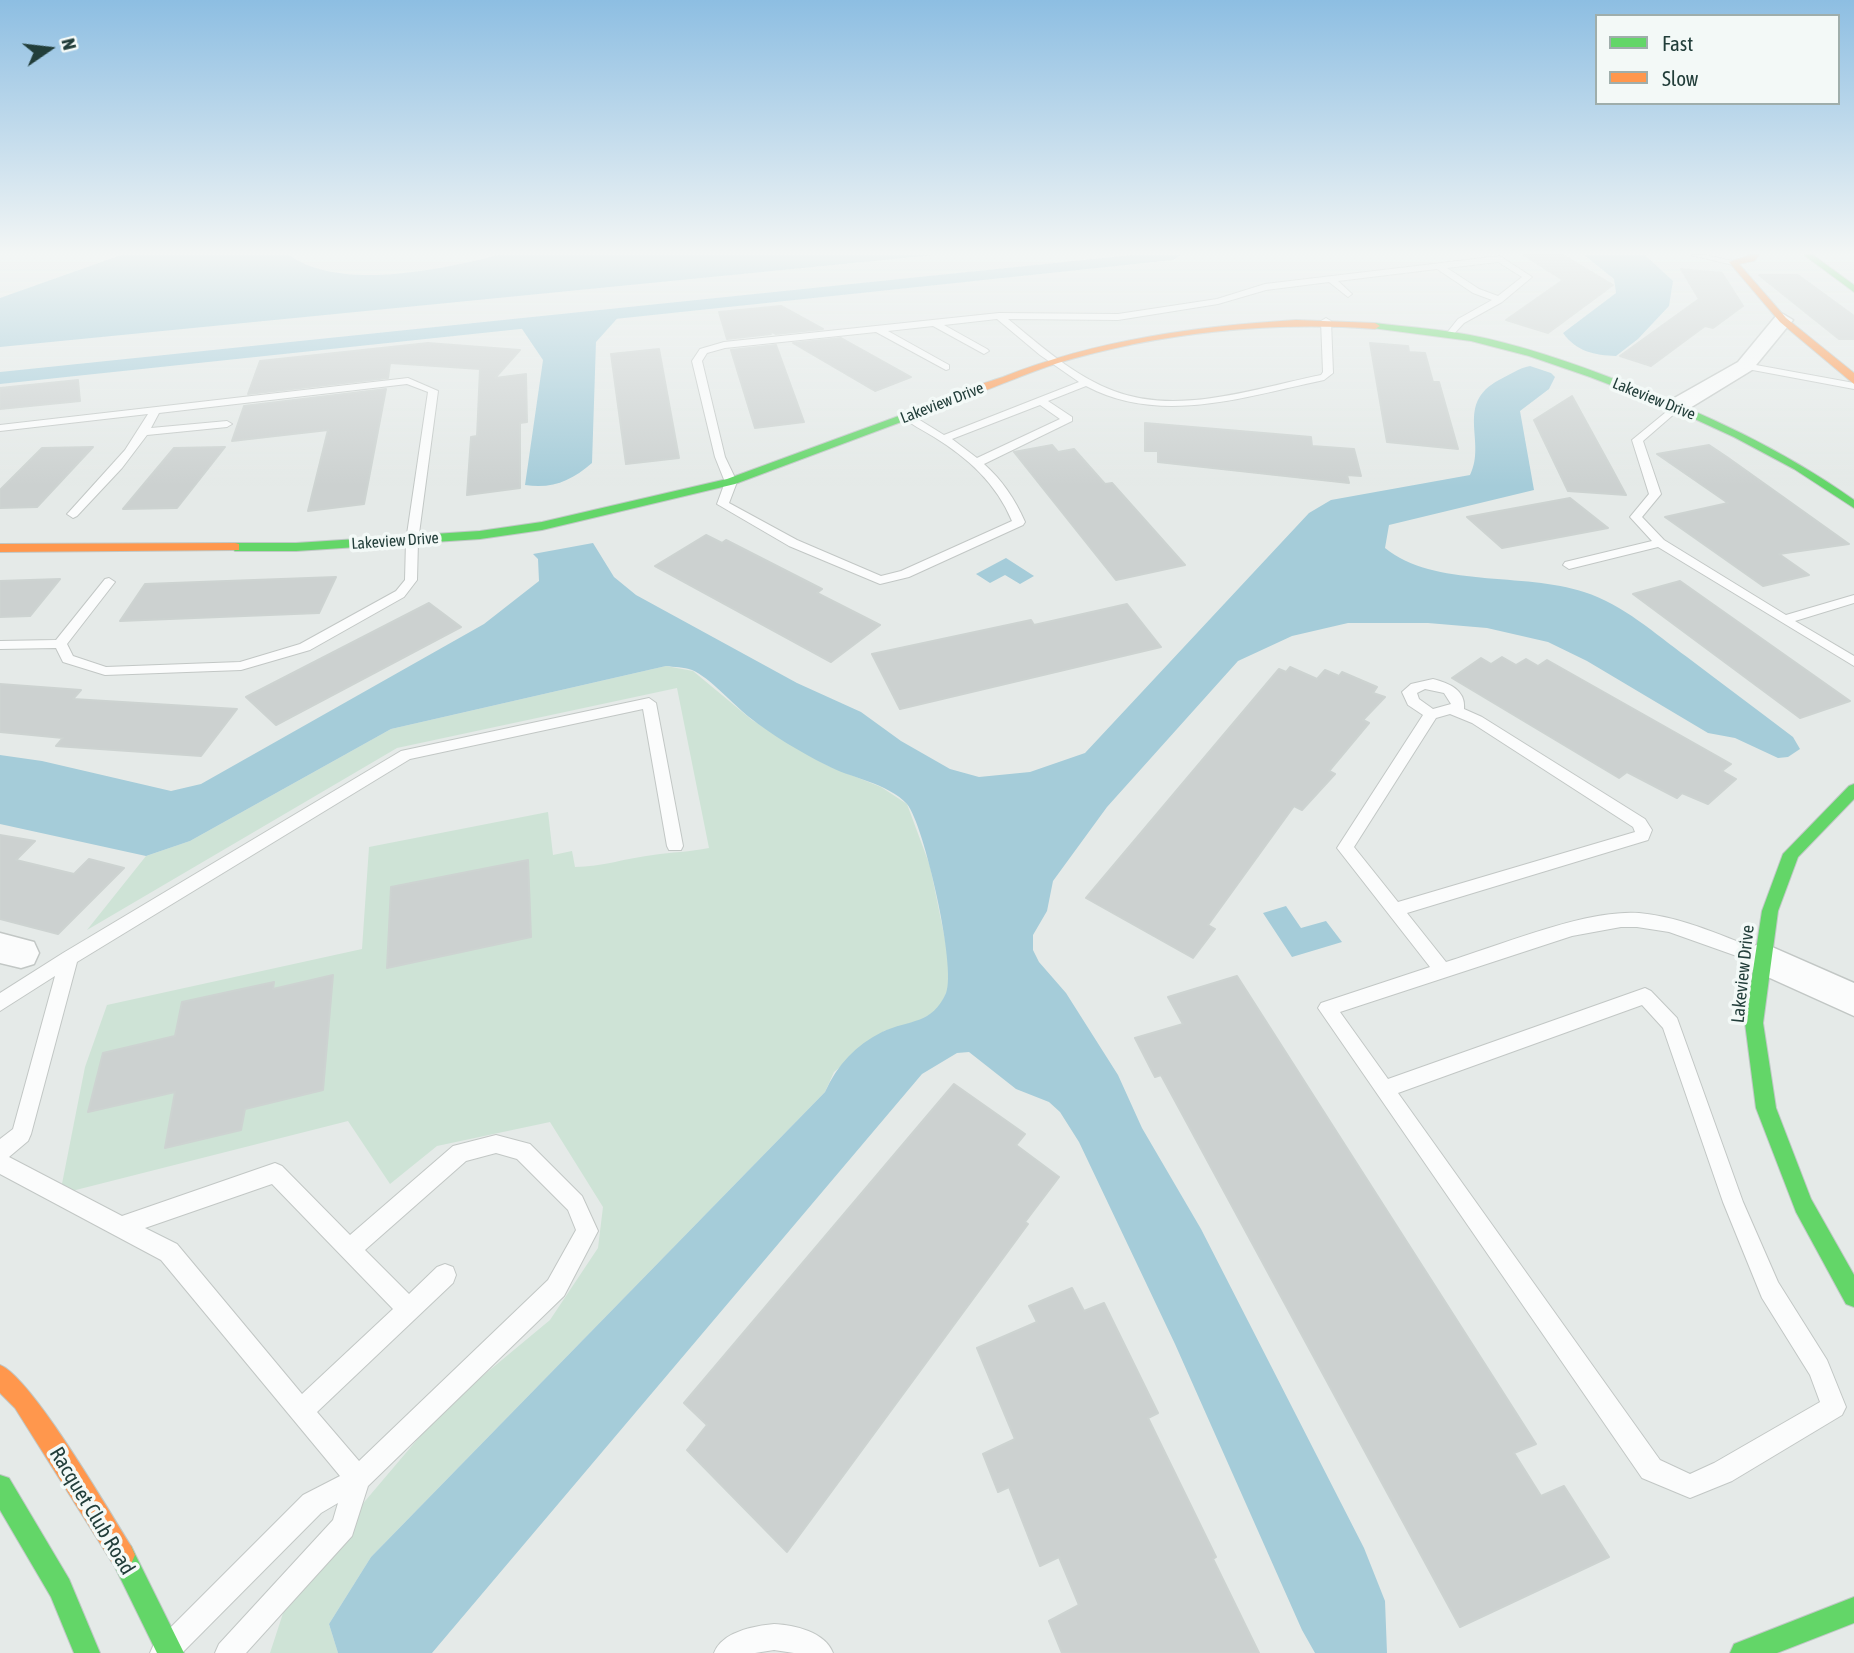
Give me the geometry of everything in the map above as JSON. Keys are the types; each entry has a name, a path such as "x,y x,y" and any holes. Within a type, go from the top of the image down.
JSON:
{"street":[{"name":"Lakeview Drive","path":"0,548 296,547 412,541 542,526 731,482 1057,361 1198,332"},
{"name":"Lakeview Drive","path":"1433,332 1451,334 1558,361 1677,406 1753,441 1826,484 1854,505"},
{"path":"1677,406 1745,366 1773,332"},
{"path":"1798,332 1852,375 1854,381"},
{"name":"Lakeview Drive","path":"1854,790 1791,854 1769,911 1754,1023 1766,1108 1803,1205 1854,1296"},
{"path":"1763,958 1854,1000"},
{"name":"Racquet Club Road","path":"0,1377 23,1400 115,1542 168,1651"},
{"path":"0,1486 60,1588 87,1653"},
{"path":"1743,1653 1854,1610"}],"lane":[{"path":"848,332 724,345 703,351 697,361 720,457 731,482 723,504 793,543 880,580 905,574 1019,522 1014,506 978,462 906,416"},
{"path":"884,332 946,367"},
{"path":"951,332 984,351"},
{"path":"1020,332 1088,382 1128,399 1176,404 1324,377 1328,373 1326,332"},
{"path":"1745,366 1854,386"},
{"path":"0,428 408,381 433,391 412,541 411,580 400,594 305,647 241,666 105,671 68,659 60,644"},
{"path":"943,439 1088,382"},
{"path":"978,462 1068,419 1040,400"},
{"path":"1677,406 1637,440 1655,494 1636,517 1660,543 1786,618 1854,663"},
{"path":"73,514 131,453 155,410"},
{"path":"145,432 227,424"},
{"path":"1569,565 1660,543"},
{"path":"60,644 108,582"},
{"path":"1786,618 1854,598"},
{"path":"0,645 60,644"},
{"path":"1432,714 1413,702 1409,692 1416,685 1428,683 1444,686 1455,694 1459,704 1457,712"},
{"path":"0,1003 69,958 406,755 495,739 581,715 649,703 674,846"},
{"path":"1395,910 1642,836 1644,830 1639,823 1495,731 1451,709 1432,714 1345,848 1442,970"},
{"path":"1384,1089 1645,996 1671,1024 1732,1202 1770,1290 1819,1368 1834,1407 1723,1472 1690,1486 1651,1469 1327,1008 1572,929 1637,920 1672,927 1763,958"},
{"path":"0,1152 21,1134 69,958"},
{"path":"168,1651 312,1504 358,1479 556,1288 587,1231 575,1203 523,1151 496,1144 460,1153 351,1248"},
{"path":"0,1163 169,1252 358,1479"},
{"path":"122,1226 275,1173 409,1310"},
{"path":"301,1411 445,1275"},
{"path":"228,1653 343,1527 358,1479"},
{"path":"727,1653 738,1646 777,1635 804,1641 820,1653"}],"green space":[{"path":"666,666 693,671 752,720 826,765 881,787 907,804 930,866 950,964 948,989 938,1010 918,1021 884,1031 834,1072 825,1092 371,1557 329,1624 338,1653 270,1653 288,1598 343,1527 444,1408 550,1320 598,1248 603,1207 550,1122 437,1146 390,1184 348,1121 60,1194 85,1067 107,1005 362,949 369,847 548,812 553,855 572,851 575,867 709,848 677,688 397,748 87,930 146,856 190,841 391,729"}],"water":[{"path":"0,332 151,332 0,347"},
{"path":"524,332 605,332 596,342 592,463 577,475 553,485 525,485 543,360"},
{"path":"1644,332 1616,356 1586,351 1563,333"},
{"path":"1530,366 1555,377 1549,389 1520,411 1534,490 1389,525 1385,548 1405,561 1428,569 1560,586 1584,592 1612,604 1650,629 1793,737 1800,749 1788,757 1778,758 1735,738 1708,733 1587,661 1548,642 1487,628 1428,623 1348,623 1292,636 1238,661 1107,807 1053,881 1047,911 1033,935 1033,950 1039,962 1066,993 1118,1075 1142,1128 1201,1229 1364,1548 1385,1601 1387,1653 1315,1653 1302,1630 1175,1344 1079,1142 1060,1112 1049,1102 1016,1089 969,1052 957,1053 922,1074 432,1653 338,1653 329,1624 371,1557 825,1092 848,1057 882,1032 927,1016 940,1003 946,993 947,956 930,866 914,817 907,804 890,791 836,770 777,737 699,674 686,668 666,666 391,729 190,841 146,856 0,824 0,755 42,761 171,791 201,784 484,624 539,581 538,559 533,554 593,543 614,577 636,595 797,683 861,712 901,741 950,769 979,777 1030,772 1085,753 1309,513 1331,500 1470,475 1474,462 1474,424 1478,400 1499,380"},
{"path":"1006,558 1034,576 1020,584 1005,575 990,583 976,574"},
{"path":"1286,906 1301,928 1326,921 1342,942 1292,957 1263,913"}],"building":[{"path":"725,332 771,334 727,339"},
{"path":"1653,332 1697,332 1651,366 1620,356"},
{"path":"1830,332 1854,332 1854,339 1839,339"},
{"path":"841,338 911,377 875,391 793,343"},
{"path":"428,343 520,350 495,378 526,374 527,422 520,423 520,488 467,495 471,437 477,436 480,369 390,363 388,378 248,394 260,361"},
{"path":"1370,343 1408,346 1409,352 1425,353 1433,382 1439,382 1458,449 1387,442"},
{"path":"776,345 804,422 755,428 731,350"},
{"path":"659,349 679,458 626,464 611,354"},
{"path":"78,380 80,401 0,409 0,388"},
{"path":"386,389 364,504 308,511 328,430 232,441 244,406"},
{"path":"1572,396 1626,495 1568,491 1534,420"},
{"path":"1145,423 1311,437 1312,446 1354,449 1361,476 1347,475 1349,483 1158,462 1158,451 1145,451"},
{"path":"1052,445 1058,452 1074,449 1105,484 1112,483 1185,565 1116,580 1014,452"},
{"path":"1709,445 1849,544 1779,554 1809,575 1763,586 1665,517 1728,503 1657,454"},
{"path":"93,447 37,507 0,508 0,490 42,448"},
{"path":"225,447 177,508 123,509 174,448"},
{"path":"1570,498 1608,528 1502,548 1467,517"},
{"path":"706,535 722,543 726,540 822,589 817,593 880,625 831,662 655,566"},
{"path":"336,577 319,613 120,621 145,584"},
{"path":"60,579 30,616 0,617 0,581"},
{"path":"1680,581 1850,701 1800,718 1633,594"},
{"path":"429,603 461,627 276,725 246,697"},
{"path":"1127,604 1161,647 900,709 872,654 1031,620 1034,625"},
{"path":"1502,657 1516,665 1526,659 1538,666 1547,660 1731,764 1722,771 1736,779 1708,804 1682,793 1677,798 1627,772 1619,778 1452,678 1481,658 1491,664"},
{"path":"1290,667 1317,679 1325,670 1339,676 1342,672 1377,687 1373,693 1385,697 1363,720 1369,723 1329,771 1335,774 1302,810 1294,806 1208,925 1215,929 1193,958 1086,898 1279,669 1286,672"},
{"path":"0,684 81,690 73,699 237,709 201,756 56,746 63,738 0,732"},
{"path":"0,835 35,841 16,860 74,874 89,859 124,868 58,934 0,919"},
{"path":"528,860 531,937 387,968 391,887"},
{"path":"333,975 323,1090 245,1109 241,1130 165,1148 175,1092 88,1112 103,1053 175,1036 182,1002 274,982 273,989"},
{"path":"1237,976 1536,1444 1514,1453 1541,1496 1564,1486 1609,1557 1460,1627 1161,1075 1155,1077 1135,1038 1183,1024 1168,997"},
{"path":"954,1084 1025,1134 1016,1145 1059,1177 1025,1222 1028,1224 787,1552 687,1450 707,1425 684,1403"},
{"path":"1072,1288 1084,1311 1104,1303 1158,1413 1148,1418 1216,1557 1213,1559 1259,1653 1062,1653 1049,1621 1079,1605 1059,1557 1040,1566 1009,1487 998,1492 983,1454 1015,1439 977,1348 1037,1322 1029,1306"}],"waterway":[{"path":"0,378 437,332"}],"traffic: fast":[{"path":"1433,332 1491,342 1533,354 1676,407 1768,450 1854,505"},
{"path":"235,547 296,547 480,535 542,526 731,482 964,395"},
{"path":"1854,790 1791,854 1770,911 1754,1023 1766,1108 1803,1205 1854,1296"},
{"path":"0,1487 60,1588 87,1653"},
{"path":"122,1555 171,1653"},
{"path":"1743,1653 1854,1610"}],"traffic: slow":[{"path":"964,395 1059,360 1199,332"},
{"path":"1798,332 1851,375 1854,381"},
{"path":"0,548 235,547"},
{"path":"0,1376 23,1400 122,1555"}]}
